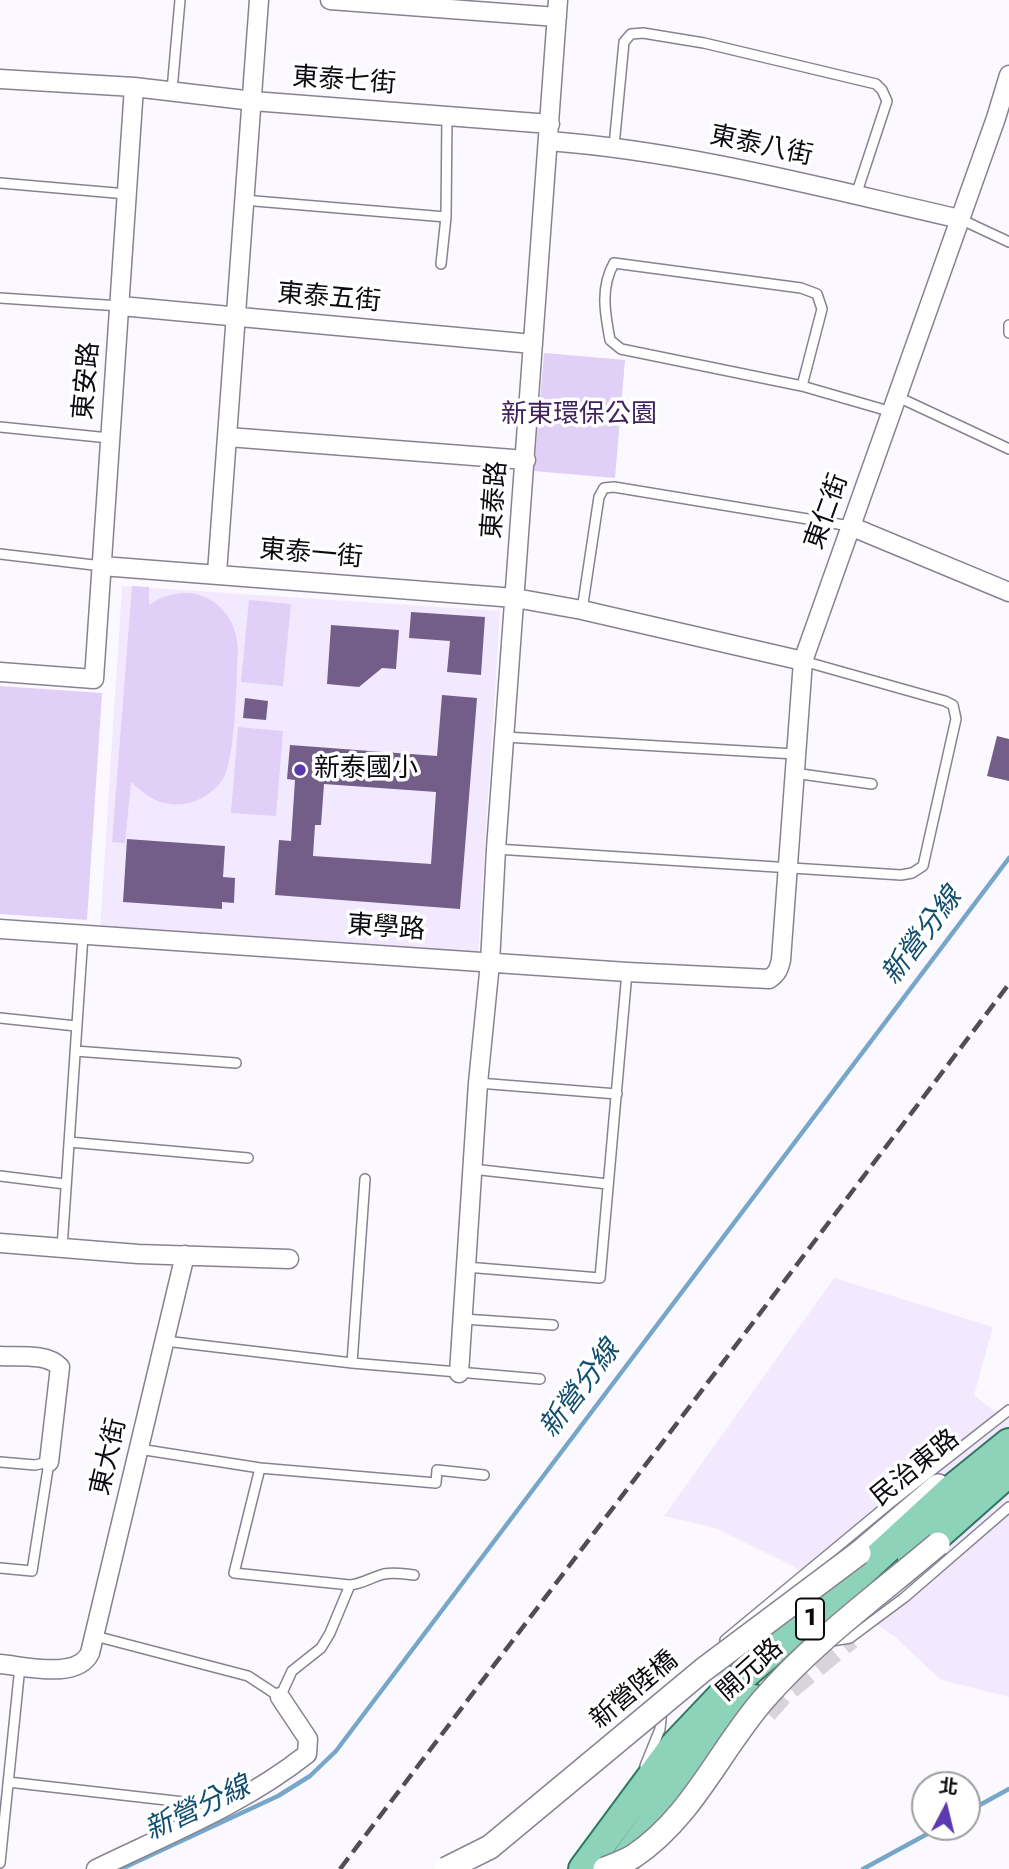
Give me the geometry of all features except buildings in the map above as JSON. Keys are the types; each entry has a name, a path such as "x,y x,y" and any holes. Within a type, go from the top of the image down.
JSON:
{"main road":[{"name":"開元路","path":"583,1869 674,1746 732,1686 826,1605 951,1490 1009,1443"},
{"name":"開元路","path":"618,1869 700,1757 764,1687 1009,1472"}],"street":[{"path":"217,573 259,0"},
{"path":"330,0 558,8"},
{"name":"東泰路","path":"459,1373 558,8"},
{"name":"東仁街","path":"769,979 780,969 781,960 803,661 960,219 1003,121 1009,75"},
{"name":"東泰七街","path":"0,79 172,90 253,101 447,116 550,132"},
{"name":"東安路","path":"0,672 94,679 134,87"},
{"name":"東泰八街","path":"550,132 785,177 960,219"},
{"name":"東泰五街","path":"121,306 533,344"},
{"path":"228,437 526,460"},
{"path":"850,526 1009,592"},
{"name":"東泰一街","path":"102,566 515,598 582,610 803,661"},
{"name":"東學路","path":"0,929 627,972 769,979"},
{"path":"0,1243 289,1259"},
{"name":"東大街","path":"19,1666 60,1670 79,1666 87,1661 185,1255"},
{"path":"0,1356 46,1359 55,1361 60,1367 49,1462"},
{"name":"民治東路","path":"859,1553 1009,1429"},
{"path":"605,1869 633,1856 667,1828 696,1793 763,1700 820,1644 1009,1484"},
{"name":"新營陸橋","path":"446,1869 490,1847 703,1670 859,1553"},
{"path":"0,1664 19,1666"},
{"path":"646,1721 664,1690"},
{"path":"96,1869 225,1807 277,1777 307,1754 308,1739 280,1697"}],"lane":[{"path":"172,90 180,0"},
{"path":"614,146 624,42 631,34 643,33 704,43 876,84 887,101 856,195"},
{"path":"442,264 446,217 447,116"},
{"path":"0,183 127,194"},
{"path":"243,200 446,217"},
{"path":"960,219 1009,242"},
{"path":"802,386 822,309 817,294 801,288 614,263 606,277 604,304 610,340 621,349 802,386 895,404 1009,449"},
{"path":"0,298 121,306"},
{"path":"1009,325 1009,333"},
{"path":"0,427 109,438"},
{"path":"582,610 599,497 604,488 850,526"},
{"path":"0,554 102,566"},
{"path":"496,849 901,875 912,873 923,866 956,719 953,705 803,661"},
{"path":"505,737 795,754"},
{"path":"794,773 872,784"},
{"path":"62,1248 83,935"},
{"path":"466,1267 600,1278 627,972"},
{"path":"0,1018 76,1026"},
{"path":"75,1051 236,1063"},
{"path":"478,1083 617,1094"},
{"path":"69,1142 248,1158"},
{"path":"472,1169 608,1184"},
{"path":"0,1176 65,1184"},
{"path":"352,1363 365,1179"},
{"path":"463,1319 553,1325"},
{"path":"165,1341 352,1363 540,1379"},
{"path":"626,1810 660,1729 664,1690 889,1504 1009,1410"},
{"path":"138,1450 260,1468 436,1483 437,1470 484,1475"},
{"path":"0,1462 35,1465 49,1462 33,1572 0,1568"},
{"path":"260,1468 234,1573 350,1586 391,1573 414,1575"},
{"path":"764,1687 834,1640 850,1639 905,1597 1009,1507"},
{"path":"95,1636 248,1676 280,1697 292,1671 321,1648 350,1586"},
{"path":"0,1863 19,1666"},
{"path":"9,1782 225,1807"}],"shaded area":[{"name":"新泰國小","path":"122,586 500,611 478,954 100,930"},
{"path":"834,1278 993,1327 974,1395 995,1412 1009,1409 1009,1697 941,1680 895,1637 793,1566 715,1528 664,1516"}],"green space":[{"name":"新東環保公園","path":"544,353 625,360 615,478 534,471"},
{"path":"132,586 149,587 149,605 180,593 209,599 230,619 236,634 238,652 231,754 223,779 215,789 200,799 175,804 154,799 131,782 125,843 112,842"},
{"path":"249,600 291,604 283,686 241,682"},
{"path":"0,686 102,693 87,920 0,914"},
{"path":"238,727 283,731 276,816 231,813"}],"waterway":[{"name":"新營分線","path":"121,1869 278,1796 310,1776 336,1751 1009,858"},
{"path":"981,1804 1009,1789"},
{"path":"863,1869 914,1841"}],"tunnel":[{"path":"766,1712 782,1694 850,1638"}],"railway":[{"path":"340,1869 1009,984"}],"place":[{"name":"新泰國小","path":"300,770"}]}
